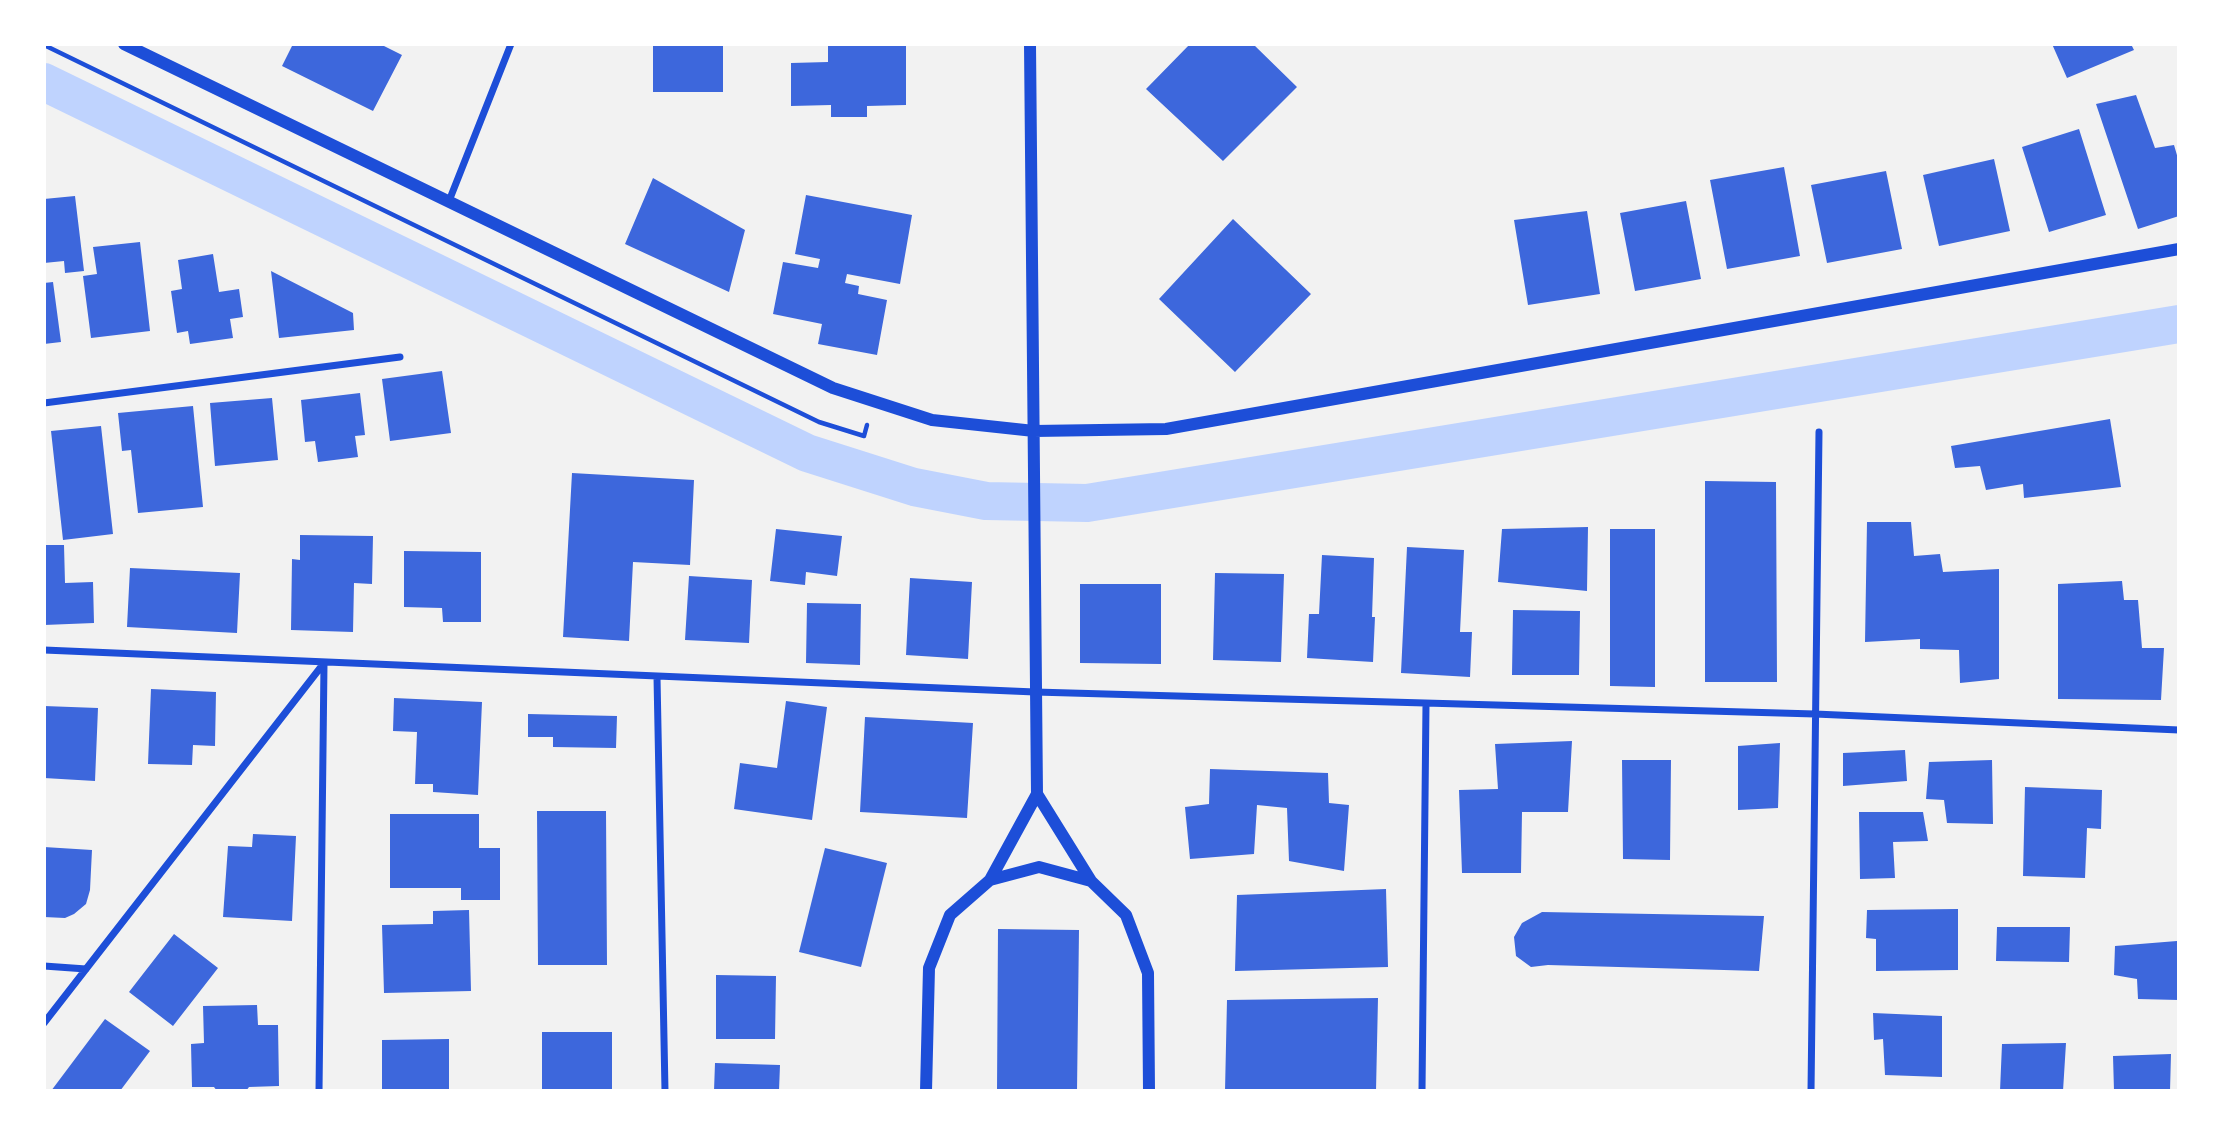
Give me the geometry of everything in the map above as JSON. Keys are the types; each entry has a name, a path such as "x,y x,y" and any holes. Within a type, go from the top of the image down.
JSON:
{"street":[{"path":"124,44 833,388 932,420 1034,431 1166,429 2179,249"},
{"path":"449,201 511,44"},
{"path":"926,1091 929,968 950,915 990,880 1037,794 1031,44"},
{"path":"44,403 400,357"},
{"path":"1811,1091 1819,432"},
{"path":"44,650 1035,692 1815,714 2179,730"},
{"path":"44,1023 324,663"},
{"path":"319,1091 324,663"},
{"path":"657,677 665,1091"},
{"path":"1422,1091 1426,704"},
{"path":"1037,794 1091,881 1126,915 1147,973 1149,1091"},
{"path":"990,880 1039,867 1091,881"},
{"path":"44,966 86,969"}],"path":[{"path":"44,45 819,422 864,436 874,402"}],"building":[{"path":"293,44 380,44 402,55 373,111 282,66"},
{"path":"653,44 723,44 723,92 653,92"},
{"path":"828,44 906,44 906,105 867,106 867,117 831,117 831,105 791,106 791,63 828,62"},
{"path":"1190,44 1253,44 1297,87 1223,161 1146,89"},
{"path":"2052,44 2131,44 2134,50 2067,78"},
{"path":"2136,95 2155,148 2174,145 2179,162 2179,216 2138,229 2096,104"},
{"path":"2079,129 2106,215 2049,232 2022,147"},
{"path":"1994,159 2010,231 1939,246 1923,175"},
{"path":"1784,167 1800,256 1727,269 1710,180"},
{"path":"1886,171 1902,249 1827,263 1811,185"},
{"path":"653,178 745,230 729,292 625,244"},
{"path":"806,195 912,215 900,284 847,274 845,283 859,286 858,294 887,300 877,355 818,344 822,324 773,314 783,262 818,268 820,259 795,254"},
{"path":"75,196 84,271 65,273 64,261 44,263 44,199"},
{"path":"1686,201 1701,279 1635,291 1620,213"},
{"path":"1587,211 1600,294 1528,305 1514,220"},
{"path":"1233,219 1311,294 1235,372 1159,299"},
{"path":"140,242 150,331 91,338 83,276 97,274 93,247"},
{"path":"213,254 219,292 239,289 243,317 230,319 233,338 190,344 188,331 177,333 171,291 182,289 178,260"},
{"path":"271,271 353,313 354,330 279,338"},
{"path":"53,282 61,342 44,344 44,283"},
{"path":"442,371 451,433 390,441 382,379"},
{"path":"360,393 365,435 355,436 358,457 318,462 315,441 305,442 301,400"},
{"path":"272,398 278,460 215,466 210,403"},
{"path":"193,406 203,507 138,513 131,450 122,451 118,413"},
{"path":"2110,419 2121,487 2024,498 2023,484 1986,490 1980,466 1955,468 1951,446"},
{"path":"101,426 113,534 63,540 51,431"},
{"path":"572,473 694,480 690,565 633,562 629,641 563,637"},
{"path":"1705,481 1776,482 1777,682 1705,682"},
{"path":"1867,522 1911,522 1914,556 1940,554 1943,572 1999,569 1999,679 1960,683 1959,650 1920,649 1920,639 1865,642"},
{"path":"1588,527 1587,591 1498,582 1502,529"},
{"path":"776,529 842,536 837,576 806,572 805,585 770,581"},
{"path":"1610,529 1655,529 1655,687 1610,686"},
{"path":"300,535 373,536 372,584 354,583 353,632 291,630 292,559 300,560"},
{"path":"44,545 64,545 65,583 93,582 94,623 44,625"},
{"path":"1407,547 1464,550 1460,632 1472,632 1470,677 1401,673"},
{"path":"404,551 481,552 481,622 443,622 442,608 404,607"},
{"path":"1322,555 1374,558 1373,662 1307,658 1309,614 1319,614"},
{"path":"130,568 240,573 237,633 127,627"},
{"path":"1215,573 1284,574 1281,662 1213,660"},
{"path":"689,576 752,580 749,643 685,640"},
{"path":"910,578 972,582 968,659 906,655"},
{"path":"2122,581 2124,600 2138,600 2142,648 2164,648 2161,700 2058,699 2058,584"},
{"path":"1080,584 1161,584 1161,664 1080,663"},
{"path":"807,603 861,604 860,665 806,663"},
{"path":"1513,610 1580,611 1579,675 1512,675"},
{"path":"151,689 216,692 215,746 193,745 192,765 148,764"},
{"path":"394,698 482,702 478,795 433,792 433,784 415,784 417,732 393,731"},
{"path":"786,701 827,707 812,820 734,809 740,763 777,768"},
{"path":"44,706 98,708 95,781 44,778"},
{"path":"528,714 617,716 616,748 553,747 553,737 528,737"},
{"path":"865,717 973,723 967,818 860,812"},
{"path":"1572,741 1568,812 1522,812 1521,873 1462,873 1459,790 1498,789 1495,744"},
{"path":"1780,743 1778,808 1738,810 1738,746"},
{"path":"1905,750 1907,781 1843,786 1843,753"},
{"path":"1622,760 1671,760 1670,860 1623,859"},
{"path":"1992,760 1993,824 1947,823 1944,800 1926,799 1929,762"},
{"path":"1210,769 1328,773 1329,803 1349,805 1344,871 1289,861 1287,808 1257,805 1254,854 1190,859 1185,807 1209,804"},
{"path":"2025,787 2102,790 2101,829 2087,828 2085,878 2023,876"},
{"path":"537,811 606,811 607,965 538,965"},
{"path":"1859,812 1923,812 1928,841 1893,842 1895,878 1860,879"},
{"path":"390,814 479,814 479,848 500,848 500,900 461,900 461,888 390,888"},
{"path":"253,834 296,836 292,921 223,917 228,846 252,847"},
{"path":"44,847 92,850 90,890 86,904 65,918 44,917"},
{"path":"825,848 887,863 861,967 799,952"},
{"path":"1386,889 1388,967 1235,971 1237,895"},
{"path":"1958,909 1958,970 1876,971 1876,939 1866,938 1867,910"},
{"path":"469,910 471,991 384,993 382,925 433,924 433,911"},
{"path":"1542,912 1764,916 1759,971 1548,965 1531,967 1516,956 1514,937 1522,923"},
{"path":"1997,927 2070,927 2069,962 1996,961"},
{"path":"998,929 1079,930 1077,1091 997,1091"},
{"path":"174,934 218,968 173,1026 129,992"},
{"path":"2177,941 2179,1000 2138,999 2137,979 2114,975 2115,946"},
{"path":"716,975 776,976 775,1039 716,1039"},
{"path":"1378,998 1376,1091 1225,1091 1227,1000"},
{"path":"257,1005 258,1025 278,1025 279,1086 249,1087 246,1091 217,1091 214,1087 192,1087 191,1044 204,1043 203,1006"},
{"path":"1873,1013 1942,1016 1942,1077 1885,1075 1883,1039 1874,1040"},
{"path":"105,1019 150,1051 120,1091 51,1091"},
{"path":"542,1032 612,1032 612,1091 542,1091"},
{"path":"449,1039 449,1091 382,1091 382,1040"},
{"path":"2066,1043 2063,1091 2000,1091 2002,1044"},
{"path":"2171,1054 2170,1091 2114,1091 2113,1056"},
{"path":"715,1063 780,1065 779,1091 714,1091"}],"waterway":[{"path":"44,82 807,453 914,487 986,501 1087,503 2179,324"}]}
